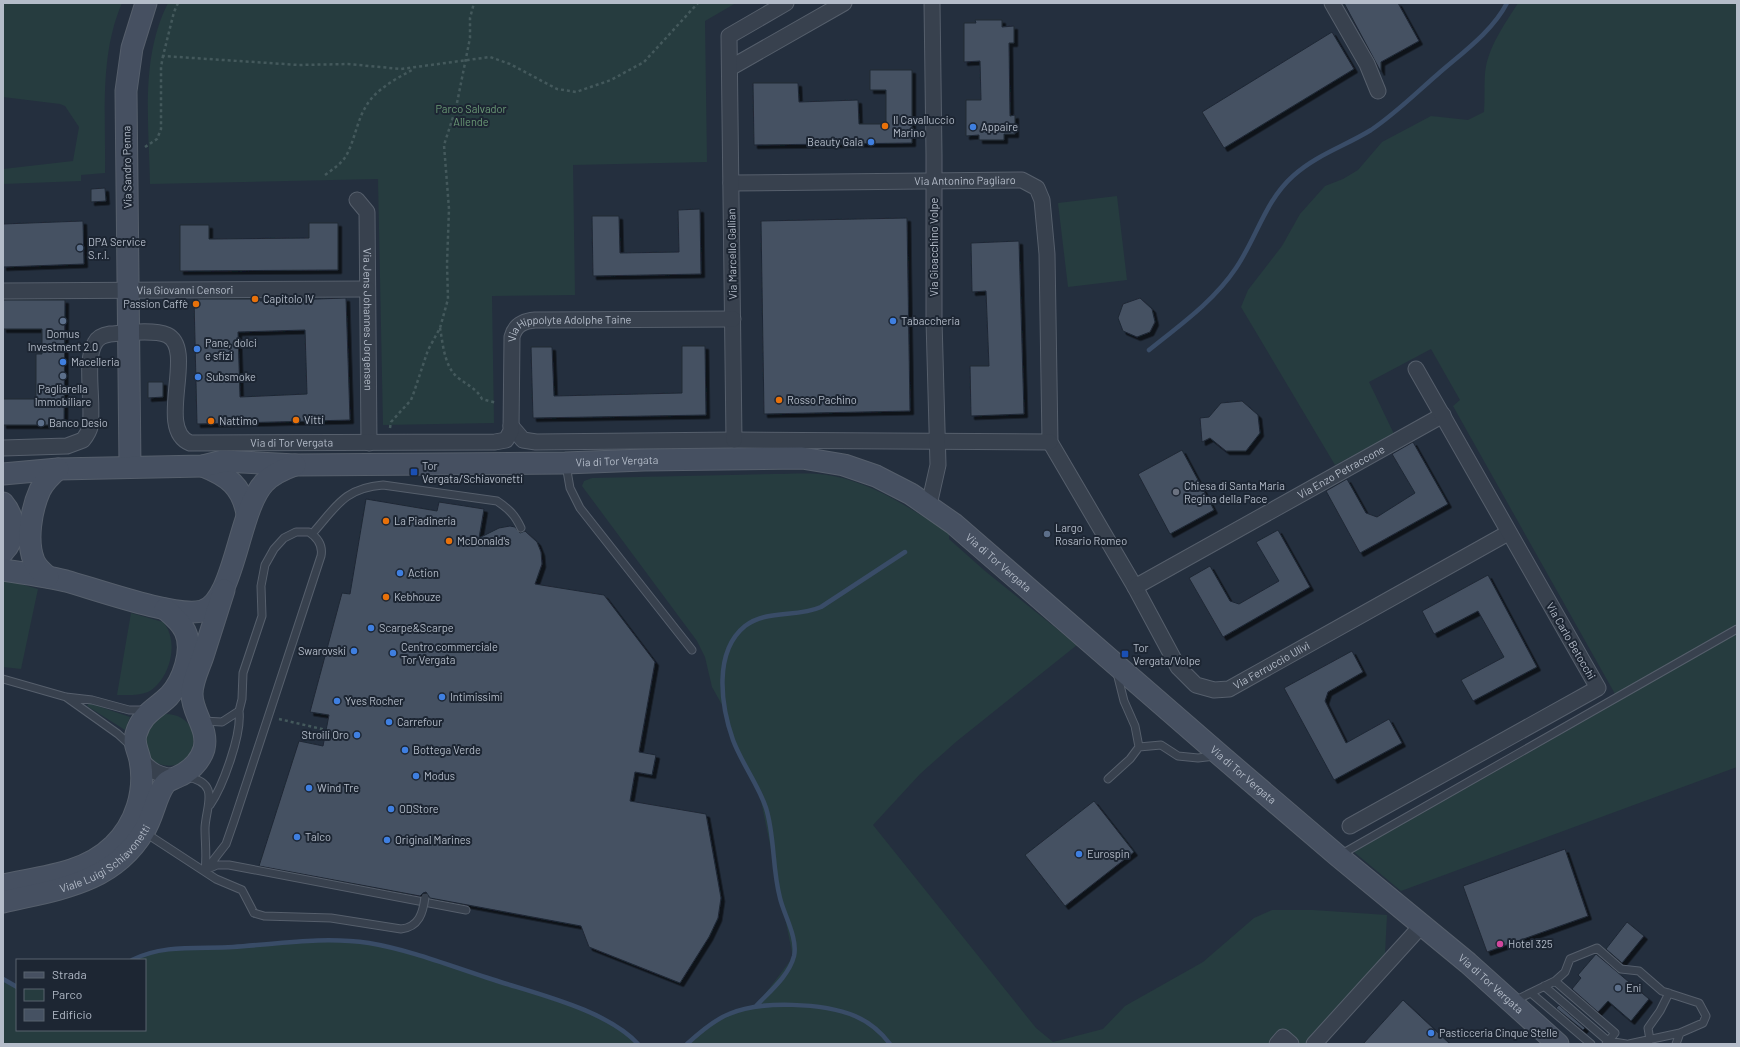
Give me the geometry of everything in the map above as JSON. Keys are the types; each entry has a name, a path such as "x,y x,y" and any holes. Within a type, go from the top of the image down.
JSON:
{"main road":[{"name":"Via Sandro Penna","path":"130,467 126,91 132,48 146,3"},
{"name":"Via di Tor Vergata","path":"3,474 58,469 203,466 223,461 295,465 566,463 786,458 829,461 856,468 880,478 929,505 954,524 1220,756 1468,963 1558,1044"},
{"name":"Via di Tor Vergata","path":"3,570 48,577 164,609 186,612 203,611 216,602 224,590 247,514 257,493 265,482 276,473 295,465"},
{"name":"Via di Tor Vergata","path":"203,466 219,472 228,478 242,496 247,514"},
{"path":"48,577 39,570 34,562 30,540 36,503 40,490 46,481 58,469"},
{"path":"3,503 10,512 13,523 11,538 3,552"},
{"name":"Viale Luigi Schiavonetti","path":"3,902 73,886 98,875 126,854 144,832 164,785 171,779 177,777 194,766 202,754 205,740 201,720 193,702 193,685 224,590"},
{"name":"Viale Luigi Schiavonetti","path":"3,885 69,870 85,864 109,850 125,831 139,802 142,785 140,758 135,746 139,725 152,708 164,701 177,686 187,656 188,643 185,631 177,620 164,609"}],"street":[{"name":"Via Marcello Gallian","path":"734,440 729,36 786,3"},
{"path":"730,68 844,3"},
{"name":"Via Gioacchino Volpe","path":"932,3 934,320 938,443"},
{"path":"1332,3 1367,64 1378,91"},
{"name":"Via Antonino Pagliaro","path":"731,183 1022,180 1033,185 1039,191 1042,200 1047,254 1050,442"},
{"name":"Via Jens Johannes Jorgensen","path":"357,200 367,212 369,443"},
{"name":"Via Giovanni Censori","path":"3,291 367,289"},
{"name":"Via Hippolyte Adolphe Taine","path":"508,433 512,404 512,337 516,328 526,321 733,319"},
{"name":"Via di Tor Vergata","path":"128,333 160,332 172,338 176,344 176,420 179,433 186,441 198,444 489,442 508,433 523,440 536,442 734,440 938,443 1050,442"},
{"path":"3,448 71,446 83,440 90,426 91,360 93,346 102,335 128,333"},
{"name":"Via Carlo Betocchi","path":"1350,826 1598,688 1508,533 1416,369"},
{"name":"Via Enzo Petraccone","path":"1135,587 1443,415"},
{"path":"489,442 489,463"},
{"name":"Via Ferruccio Ulivi","path":"1050,442 1135,587 1178,667 1196,685 1214,690 1229,689 1508,533"},
{"path":"929,505 938,465 938,443"},
{"path":"140,758 151,770 167,776 177,777"},
{"path":"1314,1044 1422,925"},
{"path":"1277,1044 1283,1037 1291,1044"}],"lane":[{"path":"566,463 570,488 580,508 692,650"},
{"path":"312,534 347,495 360,489 383,485 497,501 508,508 516,517 521,528"},
{"path":"300,531 312,534 319,542 321,556 226,844 205,871 207,850 205,826 210,805 217,794 239,730 239,711 242,699 244,669 262,616 261,586 266,565 274,549 284,538 300,531"},
{"path":"1338,856 1737,629"},
{"path":"1108,779 1130,759 1139,747 1136,726 1124,701 1115,665"},
{"path":"3,679 66,697 92,700 128,710 142,711 152,708"},
{"path":"66,697 118,734 140,758"},
{"path":"201,720 222,722 239,711"},
{"path":"1139,747 1161,745 1178,756 1220,756"},
{"path":"177,777 194,778 202,783 208,789 210,805"},
{"path":"144,832 220,881 242,890 254,913 264,916 331,918 394,928 408,928 419,920 422,914 425,897"},
{"path":"205,871 217,865 229,865 466,910"},
{"path":"1511,1002 1531,992 1544,986 1555,981 1565,972 1570,959 1597,948 1621,969 1639,971 1662,991 1699,1003 1706,1016 1703,1023 1680,1034 1627,1044 1607,1042 1544,986"},
{"path":"1555,981 1615,1033 1607,1042"},
{"path":"1531,992 1591,1044"},
{"path":"1650,1040 1648,1028 1660,1012 1669,993"},
{"path":"1676,1044 1680,1034"}],"path":[{"path":"145,147 156,139 161,129 161,67 174,12 178,3"},
{"path":"388,443 391,422 412,396 428,350 440,328 448,299 449,284 447,264 449,209 444,145 456,108 470,38 470,18 474,3"},
{"path":"163,56 299,65 348,64 401,69 490,57 510,64 558,89 576,92 611,80 644,62 698,3"},
{"path":"325,175 336,167 346,156 358,122 371,99 382,89 417,68"},
{"path":"440,328 445,356 456,376 479,392 482,399 490,402 512,404"},
{"path":"268,717 326,730"}],"green space":[{"path":"3,3 122,3 115,23 107,65 105,87 105,173 81,175 81,181 3,184 3,169 73,161 79,127 65,106 60,104 3,97"},
{"name":"Parco Salvador Allende","path":"168,3 736,3 705,21 707,162 573,165 575,295 492,296 494,423 383,425 378,179 150,184 148,92 150,69 153,46 159,24"},
{"path":"1518,3 1737,3 1737,767 1401,891 1354,852 1619,701 1453,406 1460,400 1431,349 1369,382 1394,434 1335,465 1241,307 1248,290 1282,246 1300,214 1325,186 1343,179 1358,170 1382,142 1431,116 1468,120 1484,112 1486,64 1497,37"},
{"path":"1117,196 1127,280 1068,287 1058,203"},
{"path":"811,474 833,476 864,485 894,499 949,533 949,539 985,571 1077,645 957,741 920,774 873,825 1036,1028 1053,1042 1103,1029 1125,1006 1203,962 1254,918 1272,910 1313,910 1387,915 1385,954 1313,1044 687,1044 723,1017 756,1006 793,957 759,791 736,747 726,712 712,687 705,657 697,641 582,486 584,481 592,478"},
{"path":"3,579 38,589 21,669 3,667"},
{"path":"131,613 163,622 171,639 172,649 167,670 156,686 148,692 136,695 117,695"},
{"path":"89,703 130,717 125,730 87,706"},
{"path":"166,714 180,717 188,724 193,733 193,743 190,753 184,761 175,765 163,765 156,763 151,759 143,734 158,716"},
{"path":"316,940 334,940 379,945 400,950 436,960 587,1011 624,1032 638,1044 3,1044 3,979 16,986 16,1031 146,1031 146,959 134,959 165,949 233,947"}],"building":[{"path":"1344,3 1398,3 1419,41 1381,62 1381,72"},
{"path":"975,20 1002,20 1002,27 1014,26 1014,43 1009,43 1010,116 1015,115 1015,134 1004,134 1004,140 979,140 979,135 966,136 966,100 981,100 980,61 964,62 964,23 976,23"},
{"path":"1332,32 1354,69 1224,148 1202,112"},
{"path":"870,70 912,70 912,143 754,145 753,83 798,83 799,102 858,100 859,124 886,124 886,90 870,90"},
{"path":"105,188 106,201 91,202 91,189"},
{"path":"700,209 701,274 593,276 592,216 619,216 620,253 679,252 678,210"},
{"path":"907,218 910,411 764,414 761,221"},
{"path":"83,221 84,264 3,267 3,224"},
{"path":"309,223 338,223 338,270 180,271 180,225 209,225 209,239 309,238"},
{"path":"1019,241 1024,414 971,416 970,366 989,366 986,291 972,292 971,243"},
{"path":"346,298 350,420 197,424 194,299 260,299 260,301","holes":["305,330 307,394 240,397 238,332"]},
{"path":"1140,298 1152,309 1155,322 1150,332 1137,337 1123,331 1118,318 1123,304"},
{"path":"3,300 65,300 64,425 3,425 3,399 36,399 36,354 42,354 42,329 3,329"},
{"path":"682,346 705,346 706,415 533,418 531,347 552,347 554,396 682,393"},
{"path":"148,382 163,382 163,397 148,398"},
{"path":"1242,401 1258,415 1260,433 1246,451 1226,451 1210,438 1202,442 1200,418 1209,417 1221,403"},
{"path":"1413,442 1448,504 1360,553 1326,491 1347,479 1366,513 1377,517 1415,493 1392,454"},
{"name":"Chiesa di Santa Maria Regina della Pace","path":"1182,450 1214,510 1170,534 1138,474"},
{"path":"366,499 437,511 439,502 484,509 479,538 499,528 510,526 515,527 520,533 525,531 537,542 541,552 542,564 535,584 604,595 655,662 639,752 656,755 652,775 635,772 630,801 706,814 721,898 718,918 709,937 680,983 589,947 581,926 430,898 426,892 420,896 259,866 299,741 323,746 329,715 310,712 342,593 350,594"},
{"path":"1278,530 1310,587 1223,637 1189,578 1210,566 1230,601 1239,604 1279,581 1256,542"},
{"path":"1488,575 1537,667 1473,701 1461,680 1504,657 1478,611 1434,634 1422,611"},
{"path":"1352,651 1363,672 1328,692 1325,701 1346,743 1389,719 1402,743 1334,780 1284,688"},
{"name":"Eurospin","path":"1094,801 1134,852 1065,906 1025,855"},
{"path":"1565,849 1588,916 1487,952 1463,886"},
{"path":"1627,922 1644,936 1622,963 1606,949"},
{"name":"Eni","path":"1596,954 1649,999 1631,1021 1608,1001 1598,1012 1572,989 1581,978 1578,975"},
{"path":"1403,1000 1450,1044 1363,1044"},
{"path":"1559,1005 1585,1028 1583,1030 1556,1008"}],"waterway":[{"path":"1149,350 1196,312 1227,280 1243,256 1268,208 1283,186 1293,176 1311,162 1361,136 1388,117 1476,42 1501,14 1507,3"},
{"path":"756,1006 788,970 794,956 795,949 792,934 777,887 771,830 766,808 763,799 733,740 725,712 722,680 728,650 735,637 745,626 754,621 763,617 802,612 821,607 905,552"},
{"path":"134,959 156,952 181,948 233,947 318,940 369,943 414,954 547,996 607,1021 624,1032 638,1044"},
{"path":"3,979 16,986"},
{"path":"687,1044 712,1023 729,1014 742,1010 774,1005 827,1008 855,1016 865,1021 883,1035 890,1044"}],"place":[{"name":"Il Cavalluccio Marino","path":"885,126"},
{"name":"Appaire","path":"973,127"},
{"name":"Beauty Gala","path":"871,142"},
{"name":"DPA Service S.r.l.","path":"80,248"},
{"name":"Capitolo IV","path":"255,299"},
{"name":"Passion Caffè","path":"196,304"},
{"name":"Domus Investment 2.0","path":"63,321"},
{"name":"Tabaccheria","path":"893,321"},
{"name":"Pane, dolci e sfizi","path":"197,349"},
{"name":"Macelleria","path":"63,362"},
{"name":"Pagliarella Immobiliare","path":"63,376"},
{"name":"Subsmoke","path":"198,377"},
{"name":"Rosso Pachino","path":"779,400"},
{"name":"Vitti","path":"296,420"},
{"name":"Nattimo","path":"211,421"},
{"name":"Banco Desio","path":"41,423"},
{"name":"Tor Vergata/Schiavonetti","path":"414,472"},
{"name":"Chiesa di Santa Maria Regina della Pace","path":"1176,492"},
{"name":"La Piadineria","path":"386,521"},
{"name":"Largo Rosario Romeo","path":"1047,534"},
{"name":"McDonald's","path":"449,541"},
{"name":"Action","path":"400,573"},
{"name":"Kebhouze","path":"386,597"},
{"name":"Scarpe&Scarpe","path":"371,628"},
{"name":"Swarovski","path":"354,651"},
{"name":"Centro commerciale Tor Vergata","path":"393,653"},
{"name":"Tor Vergata/Volpe","path":"1125,654"},
{"name":"Intimissimi","path":"442,697"},
{"name":"Yves Rocher","path":"337,701"},
{"name":"Carrefour","path":"389,722"},
{"name":"Stroili Oro","path":"357,735"},
{"name":"Bottega Verde","path":"405,750"},
{"name":"Modus","path":"416,776"},
{"name":"Wind Tre","path":"309,788"},
{"name":"ODStore","path":"391,809"},
{"name":"Talco","path":"297,837"},
{"name":"Original Marines","path":"387,840"},
{"name":"Eurospin","path":"1079,854"},
{"name":"Hotel 325","path":"1500,944"},
{"name":"Eni","path":"1618,988"},
{"name":"Pasticceria Cinque Stelle","path":"1431,1033"}]}
